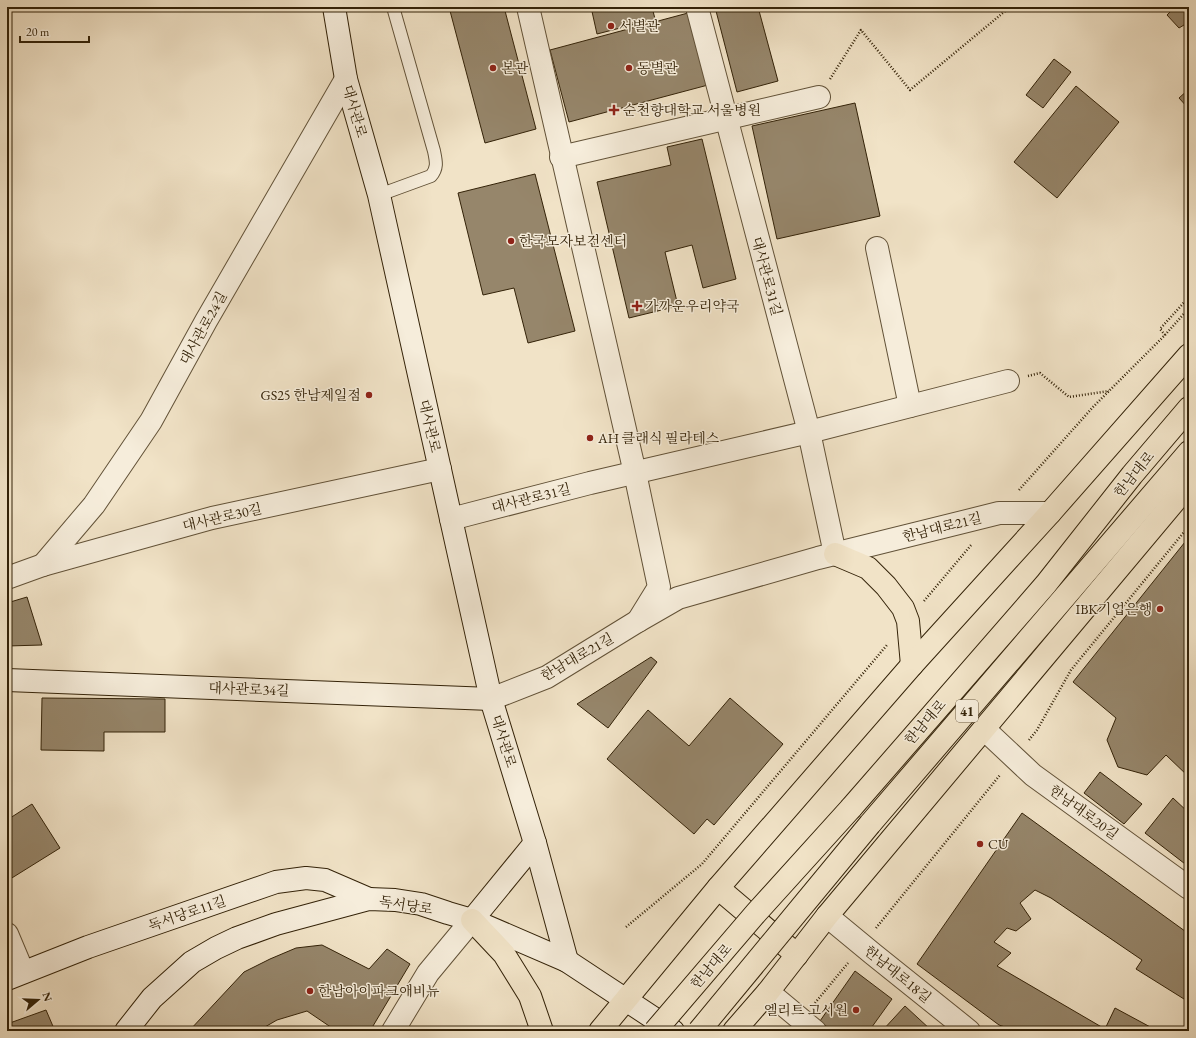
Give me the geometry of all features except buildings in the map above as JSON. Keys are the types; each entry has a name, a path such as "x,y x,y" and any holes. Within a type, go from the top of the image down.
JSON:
{"main road":[{"path":"600,1031 718,888 912,665 1050,513 1189,355"},
{"name":"한남대로","path":"654,1031 1046,584 1132,475 1189,408"},
{"name":"한남대로","path":"699,1031 870,824 1189,452"},
{"path":"734,1031 768,992 827,916 1189,484"},
{"path":"835,554 868,568 886,586 903,608 908,620 912,665"},
{"path":"718,888 797,955"},
{"path":"472,920 504,954 530,996 542,1031"}],"street":[{"name":"대사관로","path":"334,7 346,79 379,195 491,699 535,843 566,961"},
{"path":"528,7 635,473"},
{"name":"대사관로31길","path":"696,7 809,432"},
{"name":"대사관로24길","path":"43,565 94,505 151,421 206,320 346,79"},
{"path":"562,157 819,97"},
{"path":"877,248 910,406"},
{"name":"대사관로31길","path":"451,519 635,473 809,432 1008,381"},
{"path":"809,432 835,554"},
{"name":"대사관로30길","path":"7,578 43,565 212,518 440,469"},
{"name":"한남대로21길","path":"635,473 659,587 638,621"},
{"name":"한남대로21길","path":"491,699 548,677 678,598 835,554 999,513 1050,513"},
{"name":"대사관로34길","path":"7,680 491,699"},
{"name":"한남대로20길","path":"984,729 1032,775 1189,888"},
{"path":"393,1031 428,972 535,843"},
{"name":"독서당로11길","path":"15,975 88,947 276,882 306,878 325,880 369,899"},
{"name":"독서당로","path":"126,1031 152,998 192,962 216,948 237,938 276,924 369,899 395,900 421,904 472,920 566,961 673,1031"},
{"name":"한남대로18길","path":"827,916 862,946 969,1031"},
{"path":"7,934 15,975"},
{"path":"768,992 808,1026"}],"lane":[{"path":"379,195 431,176 437,164 393,7"}],"path":[{"path":"819,97 861,30 910,90 1010,7"},
{"path":"1165,335 1160,329 1189,297"},
{"path":"999,513 1093,408 1165,335 1189,308"},
{"path":"1008,381 1040,373 1069,397 1110,391"},
{"path":"808,1026 862,946 1037,730 1071,670 1189,526"},
{"path":"626,927 702,864 974,542"}],"place":[{"name":"서별관","path":"611,26"},
{"name":"본관","path":"493,68"},
{"name":"동별관","path":"629,68"},
{"name":"순천향대학교 서울병원","path":"614,110"},
{"name":"한국모자보건센터","path":"511,241"},
{"name":"가까운우리약국","path":"637,306"},
{"name":"GS25 한남제일점","path":"369,395"},
{"name":"AH 클래식 필라테스","path":"590,438"},
{"name":"IBK기업은행","path":"1160,609"},
{"name":"CU","path":"980,844"},
{"name":"한남아이파크애비뉴","path":"310,991"},
{"name":"엘리트 고시원","path":"856,1010"}]}
